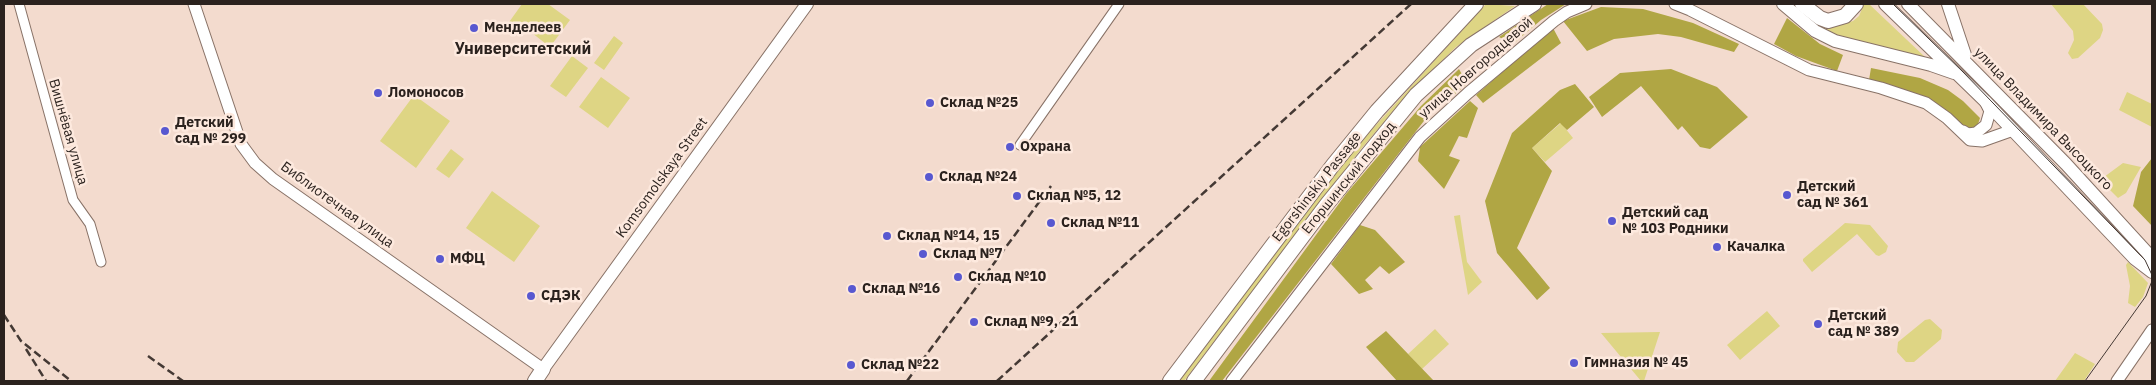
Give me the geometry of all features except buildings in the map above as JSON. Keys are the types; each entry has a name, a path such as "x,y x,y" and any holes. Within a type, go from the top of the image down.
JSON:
{"main road":[{"name":"Komsomolskaya Street","path":"543,369 807,4"},
{"name":"Egorshinskiy Passage","path":"1170,381 1332,165 1377,111 1476,4"},
{"name":"Егоршинский подход","path":"1194,381 1327,204 1416,95 1471,45 1534,4"},
{"path":"1783,4 1827,37 1868,50 1949,70 1963,78"},
{"path":"1802,4 1820,18 1828,21 1845,16 1856,4"},
{"path":"1885,4 1963,78 2135,259 2152,272"},
{"name":"улица Владимира Высоцкого","path":"1908,4 2080,178 2152,258"},
{"path":"1948,4 1961,47 1971,66"},
{"path":"535,381 543,369"}],"street":[{"name":"Вишнёвая улица","path":"19,4 73,200 90,224 101,262"},
{"name":"Библиотечная улица","path":"194,4 241,144 255,163 273,179 543,369"},
{"path":"1020,145 1119,4"},
{"name":"улица Новгородцевой","path":"1232,381 1420,137 1468,92 1554,21 1567,12 1586,4"},
{"path":"1675,4 1809,70 1880,88 1926,103 1970,140 1982,141 2013,130"},
{"path":"1958,128 1968,134 1976,134 1983,129 1989,119 1990,111 1985,101"},
{"path":"2116,381 2152,330"}],"shaded area":[{"path":"522,4 548,4 570,20 550,47 523,26 518,33 507,25"},
{"path":"1486,4 1515,6 1456,47 1406,96 1361,149 1184,381 1178,381 1357,146"},
{"path":"1548,4 1566,4 1541,20 1513,44 1499,37"},
{"path":"1790,4 1797,4 1817,22 1830,28 1853,21 1859,16 1864,4 1869,4 1925,57 1827,33"},
{"path":"2051,4 2083,4 2102,24 2103,30 2100,38 2078,58 2072,59 2068,53 2074,40 2073,31"},
{"path":"1601,7 1643,9 1693,23 1739,44 1734,52 1681,37 1658,34 1614,39 1587,51 1563,21"},
{"path":"1787,18 1820,44 1843,55 1837,71 1796,56 1774,44"},
{"path":"1553,28 1561,43 1483,103 1476,95"},
{"path":"614,36 623,43 604,70 594,63"},
{"path":"572,56 588,68 566,97 550,86"},
{"path":"1871,68 1920,78 1948,90 1963,101 1980,118 1977,127 1968,129 1930,99 1869,80"},
{"path":"1459,69 1467,84 1427,117 1222,381 1209,381 1346,194 1421,106"},
{"path":"1671,69 1717,87 1748,117 1710,149 1700,147 1682,126 1678,130 1641,86 1602,117 1589,97 1620,73"},
{"path":"601,77 630,98 608,128 579,107"},
{"path":"1575,84 1594,107 1567,130 1560,123 1532,148 1552,171 1517,248 1550,288 1537,300 1497,253 1485,201 1512,133 1560,90"},
{"path":"2127,92 2152,104 2152,127 2119,110"},
{"path":"414,95 450,121 416,168 380,141"},
{"path":"1470,101 1478,108 1467,138 1459,136 1449,156 1460,160 1444,189 1418,161 1420,147"},
{"path":"1561,123 1573,138 1545,162 1532,148"},
{"path":"451,149 464,159 449,178 436,169"},
{"path":"2152,158 2152,226 2133,206 2141,172"},
{"path":"2123,163 2141,167 2126,193 2118,198 2100,180"},
{"path":"492,191 540,226 514,262 466,228"},
{"path":"1460,215 1467,262 1482,282 1468,295 1454,216"},
{"path":"1845,223 1870,225 1888,246 1886,252 1879,256 1876,255 1857,234 1812,272 1803,259"},
{"path":"1360,225 1375,230 1405,262 1389,274 1380,266 1365,280 1373,289 1359,294 1331,264"},
{"path":"2128,262 2148,283 2143,297 2135,307 2128,303 2130,286 2126,265"},
{"path":"1767,311 1780,326 1740,360 1727,345"},
{"path":"1930,319 1942,330 1941,339 1914,362 1906,362 1897,352 1898,342 1925,320"},
{"path":"1435,329 1449,344 1422,369 1408,354"},
{"path":"1386,331 1434,381 1397,381 1366,347"},
{"path":"1660,332 1644,381 1641,381 1601,333"},
{"path":"2075,353 2095,364 2084,381 2055,381"}],"tram line":[{"path":"1893,4 1963,72 2145,260 2152,275"},
{"path":"2085,381 2146,296 2152,281"}],"railway":[{"path":"997,381 1411,4"},
{"path":"907,381 1051,186"},
{"path":"4,315 21,341 71,381"},
{"path":"26,349 46,381"},
{"path":"148,356 183,381"}],"place":[{"name":"Менделеев","path":"474,28"},
{"name":"Ломоносов","path":"378,93"},
{"name":"Склад №25","path":"930,103"},
{"name":"Детский сад № 299","path":"165,131"},
{"name":"Охрана","path":"1010,147"},
{"name":"Склад №24","path":"929,177"},
{"name":"Детский сад № 361","path":"1787,195"},
{"name":"Склад №5, 12","path":"1017,196"},
{"name":"Детский сад № 103 Родники","path":"1612,221"},
{"name":"Склад №11","path":"1051,223"},
{"name":"Склад №14, 15","path":"887,236"},
{"name":"Качалка","path":"1717,247"},
{"name":"Склад №7","path":"923,254"},
{"name":"МФЦ","path":"440,259"},
{"name":"Склад №10","path":"958,277"},
{"name":"Склад №16","path":"852,289"},
{"name":"СДЭК","path":"531,296"},
{"name":"Склад №9, 21","path":"974,322"},
{"name":"Детский сад № 389","path":"1818,324"},
{"name":"Гимназия № 45","path":"1574,363"},
{"name":"Склад №22","path":"851,365"}],"district":[{"name":"Университетский","path":"523,49"}]}
